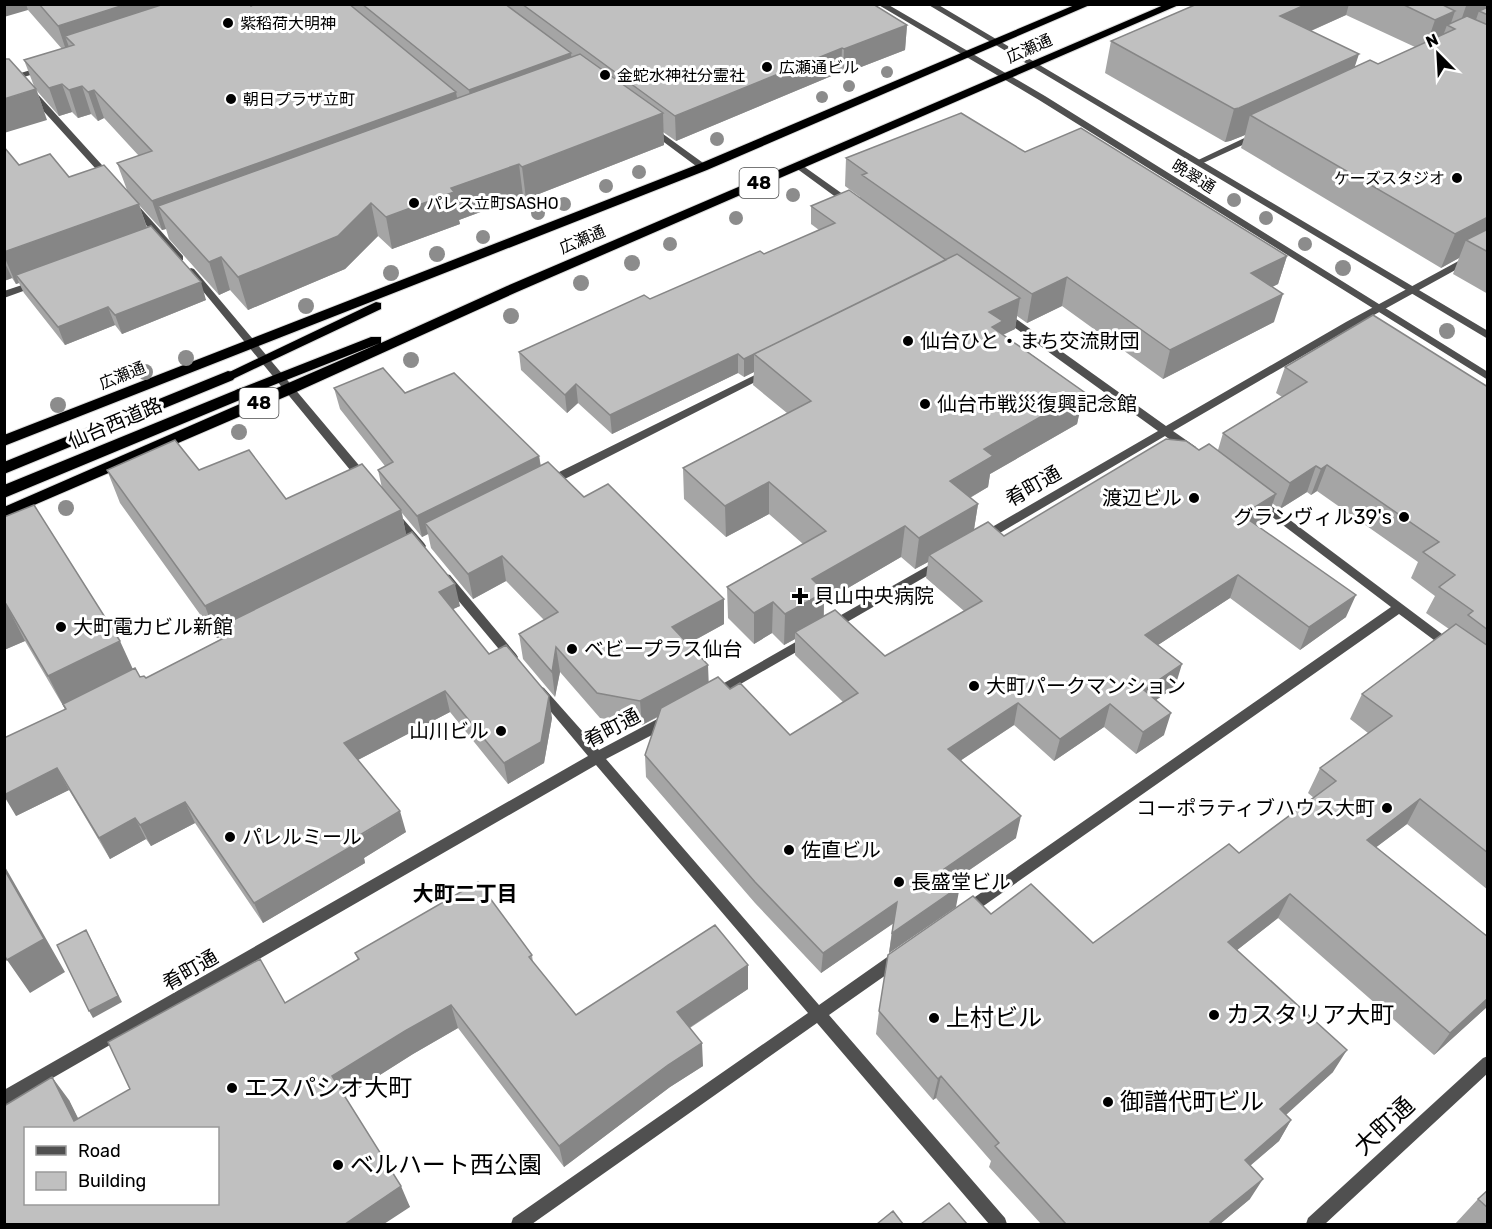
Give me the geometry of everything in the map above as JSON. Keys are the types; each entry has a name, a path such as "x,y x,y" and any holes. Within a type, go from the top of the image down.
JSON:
{"highway":[{"name":"広瀬通","path":"4,441 703,167 1087,4"},
{"name":"広瀬通","path":"4,513 290,390 512,289 1176,4"},
{"name":"48","path":"228,376 471,259"},
{"name":"48","path":"241,393 512,289"},
{"name":"仙台西道路","path":"4,469 228,376"},
{"name":"仙台西道路","path":"4,492 241,393"}],"street":[{"name":"晩翠通","path":"881,4 1006,77 1488,377"},
{"name":"晩翠通","path":"931,4 1488,336"},
{"path":"4,62 11,79 120,191 252,343 520,666"},
{"path":"11,79 51,66"},
{"path":"640,120 703,167"},
{"path":"1198,162 1267,130"},
{"path":"799,166 863,213"},
{"name":"肴町通","path":"973,544 1488,248"},
{"path":"4,295 50,279"},
{"path":"992,306 1204,459"},
{"path":"538,488 783,364"},
{"path":"1251,494 1461,655"},
{"path":"697,704 953,556"},
{"path":"953,920 1400,608"},
{"path":"535,685 999,1224"},
{"name":"肴町通","path":"4,1099 596,758 677,715"},
{"path":"519,1224 914,947"},
{"name":"大町通","path":"1314,1224 1488,1063"}],"building":[{"path":"39,4 127,4 58,26"},
{"path":"164,4 250,4 251,6 255,4 349,4 456,92 152,201 117,163 152,151 94,90 88,92 82,86 69,90 62,84 49,88 24,60 74,45 65,36"},
{"path":"362,4 505,4 571,53 469,90"},
{"path":"522,4 873,4 907,25 842,48 675,116"},
{"path":"1197,4 1307,4 1280,16 1359,54 1234,109 1111,41"},
{"path":"1402,4 1441,4 1455,11 1435,20"},
{"path":"1488,7 1488,15 1479,11"},
{"path":"1467,16 1488,25 1488,217 1455,234 1250,115 1370,60 1378,64 1455,29 1447,25"},
{"path":"580,54 663,113 522,167 519,164 451,188 454,192 386,217 371,203 338,236 238,277 221,257 209,262 158,206"},
{"path":"4,59 9,59 36,89 4,99"},
{"path":"961,113 1025,152 1081,128 1287,256 1251,273 1283,294 1170,350 1067,277 1032,294 862,175 867,173 846,158"},
{"path":"4,147 19,165 50,154 69,177 104,165 139,204 4,252"},
{"path":"849,190 946,260 744,359 738,354 610,415 576,384 565,395 519,352 644,295 650,299 760,251 764,254 835,223 811,206"},
{"path":"151,226 201,282 115,315 108,307 58,327 16,275"},
{"path":"1488,229 1488,252 1466,240"},
{"path":"957,254 1020,298 989,312 1003,321 992,327 1084,392 984,449 993,456 950,481 978,504 919,538 905,526 812,579 825,592 785,614 773,602 754,613 727,587 826,531 769,482 725,506 683,468 811,401 754,354"},
{"path":"1373,315 1488,387 1488,630 1468,615 1473,611 1439,587 1455,575 1423,552 1439,542 1327,465 1321,469 1316,466 1290,483 1223,433 1307,382 1285,367"},
{"path":"383,368 405,393 454,373 539,456 417,516 378,470 393,462 334,388"},
{"path":"1166,439 1186,441 1199,450 1209,444 1276,494 1242,515 1356,595 1309,627 1238,575 1145,635 1182,664 1144,690 1171,713 1143,732 1110,704 1060,739 1018,703 948,749 1021,816 944,869 960,886 892,933 897,902 823,953 755,882 645,755 661,708 718,677 730,689 740,683 790,735 858,693 795,632 835,610 885,656 982,601 929,555 988,522 1004,536"},
{"path":"175,440 199,470 249,450 286,499 362,464 401,510 205,606 107,470"},
{"path":"548,462 584,497 608,484 724,599 672,627 708,665 640,701 597,693 556,647 552,672 519,634 558,612 502,556 468,574 425,523"},
{"name":"大町電力ビル新館","path":"34,505 120,641 48,676 6,604 4,605 4,517"},
{"path":"412,532 455,584 439,592 489,654 506,645 549,696 541,742 504,763 445,691 344,743 400,811 355,838 359,842 254,903 185,802 140,825 135,818 99,838 57,768 4,795 4,738 66,709 63,704 135,668 140,677 146,678 224,638 217,628"},
{"path":"1456,624 1488,646 1488,853 1420,799 1367,840 1488,937 1488,998 1450,1033 1290,894 1228,942 1347,1050 1280,1109 1291,1120 1245,1160 1263,1179 1210,1222 1213,1224 1066,1224 995,1146 999,1143 941,1076 938,1079 879,1011 888,955 973,896 991,914 1031,884 1093,943 1229,844 1239,853 1336,781 1320,768 1392,716 1362,694"},
{"path":"4,869 44,939 7,960 4,955"},
{"path":"478,882 532,955 529,957 576,1015 715,925 748,965 677,1012 702,1043 668,1065 559,1146 451,1005 332,1076 401,1186 345,1224 4,1224 4,1106 52,1077 74,1121 130,1089 108,1042 260,959 285,1003 359,959 355,953"},
{"path":"86,930 118,996 89,1011 57,945"},
{"path":"1488,1190 1488,1208 1478,1199"},
{"path":"949,1203 967,1224 921,1224"},
{"path":"893,1211 903,1224 877,1224"}],"place":[{"name":"紫稻荷大明神","path":"228,23"},
{"name":"広瀬通ビル","path":"767,67"},
{"name":"金蛇水神社分霊社","path":"605,75"},
{"name":"朝日プラザ立町","path":"231,99"},
{"name":"ケーズスタジオ","path":"1457,178"},
{"name":"パレス立町SASHO","path":"414,203"},
{"name":"仙台ひと・まち交流財団","path":"908,341"},
{"name":"仙台市戦災復興記念館","path":"925,404"},
{"name":"渡辺ビル","path":"1194,498"},
{"name":"グランヴィル39's","path":"1404,517"},
{"name":"貝山中央病院","path":"800,596"},
{"name":"大町電力ビル新館","path":"61,627"},
{"name":"ベビープラス仙台","path":"572,649"},
{"name":"大町パークマンション","path":"974,686"},
{"name":"山川ビル","path":"501,731"},
{"name":"コーポラティブハウス大町","path":"1387,808"},
{"name":"パレルミール","path":"230,837"},
{"name":"佐直ビル","path":"789,850"},
{"name":"長盛堂ビル","path":"899,882"},
{"name":"カスタリア大町","path":"1214,1015"},
{"name":"上村ビル","path":"934,1018"},
{"name":"エスパシオ大町","path":"232,1088"},
{"name":"御譜代町ビル","path":"1108,1102"},
{"name":"ベルハート西公園","path":"338,1165"}],"district":[{"name":"大町二丁目","path":"465,894"}]}
